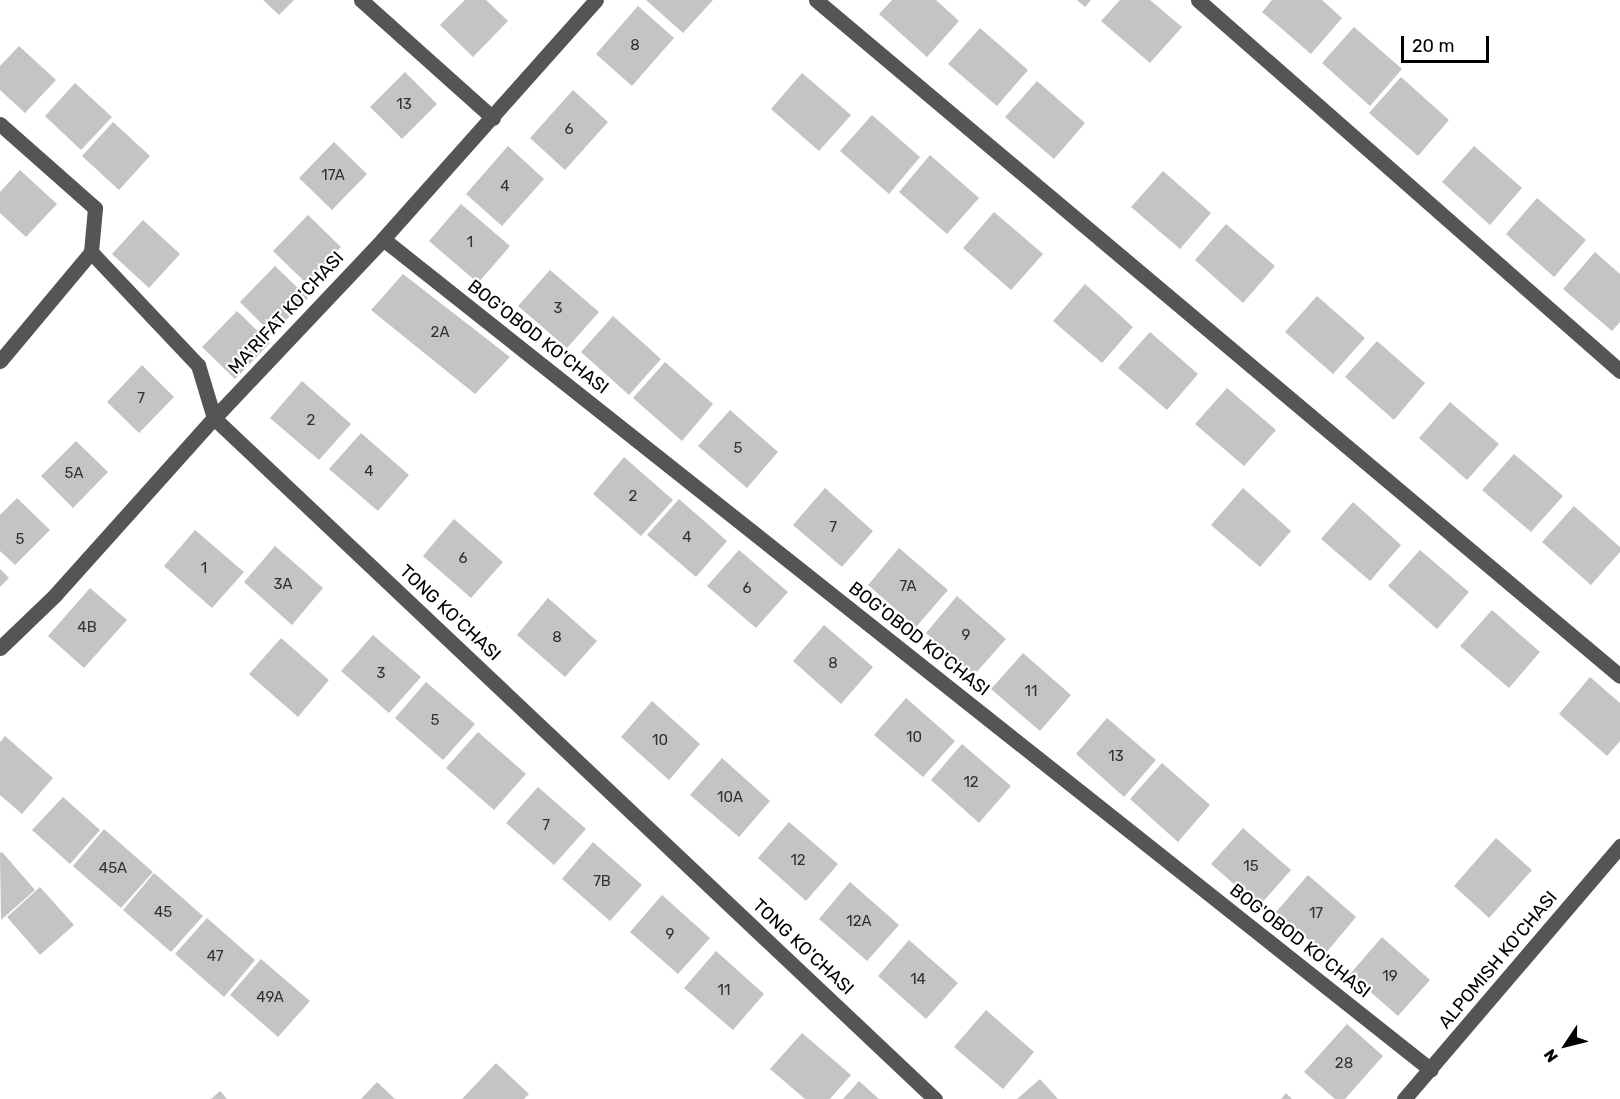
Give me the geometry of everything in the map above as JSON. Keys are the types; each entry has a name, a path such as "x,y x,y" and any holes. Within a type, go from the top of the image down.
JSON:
{"street":[{"path":"361,0 493,118"},
{"name":"MA'RIFAT KO'CHASI","path":"0,648 55,595 214,418 383,239 596,0"},
{"path":"816,0 1620,676"},
{"path":"1197,0 1620,371"},
{"path":"0,124 95,208 91,252 0,361"},
{"name":"BOG'OBOD KO'CHASI","path":"383,239 1431,1070"},
{"name":"TONG KO'CHASI","path":"91,252 198,365 214,418 935,1099"},
{"name":"ALPOMISH KO'CHASI","path":"1404,1099 1620,846"}],"building":[{"path":"263,0 294,0 279,15"},
{"path":"465,0 486,0 508,21 473,57 440,25"},
{"path":"646,0 713,0 683,33"},
{"path":"892,0 936,0 959,21 927,57 879,14"},
{"path":"1077,0 1091,0 1085,7"},
{"path":"1120,0 1150,0 1182,27 1150,63 1101,21"},
{"path":"1272,0 1322,0 1342,18 1311,54 1262,12"},
{"path":"638,6 674,38 632,86 596,54"},
{"path":"1354,27 1402,69 1370,106 1322,63"},
{"path":"980,28 1028,70 997,106 948,64"},
{"path":"19,46 56,80 25,113 0,90 0,66"},
{"path":"405,72 437,104 402,139 370,107"},
{"path":"802,73 851,115 819,151 771,109"},
{"path":"1401,77 1449,120 1418,156 1369,113"},
{"path":"1037,81 1085,123 1054,159 1005,117"},
{"path":"75,83 112,117 81,150 45,116"},
{"path":"573,90 608,122 565,170 530,138"},
{"path":"872,115 920,157 889,194 840,151"},
{"path":"113,122 150,156 119,190 82,156"},
{"path":"334,142 367,174 332,210 299,178"},
{"path":"508,146 544,179 502,226 466,194"},
{"path":"1474,146 1522,188 1490,225 1442,182"},
{"path":"930,155 979,198 947,234 899,192"},
{"path":"20,170 57,204 26,237 0,213 0,192"},
{"path":"1163,171 1211,213 1180,249 1131,207"},
{"path":"1537,198 1586,240 1554,277 1506,234"},
{"path":"461,204 510,246 478,283 429,241"},
{"path":"994,212 1043,254 1011,290 963,248"},
{"path":"308,215 341,247 306,283 273,251"},
{"path":"143,220 180,254 149,288 112,254"},
{"path":"1226,224 1275,266 1243,303 1195,260"},
{"path":"1595,252 1620,274 1620,322 1612,331 1563,289"},
{"path":"275,266 308,298 272,334 240,302"},
{"path":"550,270 599,312 567,348 518,306"},
{"path":"403,274 510,357 475,394 371,310"},
{"path":"1085,284 1133,327 1102,363 1053,321"},
{"path":"1317,296 1365,338 1333,374 1285,332"},
{"path":"237,311 270,343 235,379 202,347"},
{"path":"613,316 661,359 629,395 581,352"},
{"path":"1150,332 1198,374 1167,410 1118,368"},
{"path":"1377,341 1425,383 1394,420 1345,377"},
{"path":"665,362 713,404 682,441 633,398"},
{"path":"142,365 174,397 139,433 107,402"},
{"path":"302,381 351,424 319,460 270,418"},
{"path":"1227,388 1276,430 1244,466 1195,424"},
{"path":"1450,402 1499,444 1467,480 1419,438"},
{"path":"730,410 778,452 747,488 698,446"},
{"path":"361,433 409,475 378,511 329,469"},
{"path":"76,441 108,472 73,508 41,476"},
{"path":"1514,454 1563,496 1531,532 1482,490"},
{"path":"624,457 673,500 641,536 593,494"},
{"path":"825,488 873,531 842,567 793,525"},
{"path":"1243,488 1291,531 1260,567 1211,525"},
{"path":"17,498 50,530 15,565 0,551 0,515"},
{"path":"679,499 727,541 696,577 647,535"},
{"path":"1353,502 1401,545 1370,581 1321,539"},
{"path":"1574,506 1620,547 1620,552 1591,585 1542,542"},
{"path":"454,519 503,562 471,598 423,556"},
{"path":"195,530 244,572 212,608 164,566"},
{"path":"275,546 323,588 292,625 244,582"},
{"path":"899,548 948,590 916,627 868,585"},
{"path":"739,550 788,592 756,628 707,586"},
{"path":"1420,550 1469,592 1437,629 1388,586"},
{"path":"0,569 9,578 0,587"},
{"path":"90,588 127,620 84,668 48,636"},
{"path":"957,596 1006,639 974,675 926,633"},
{"path":"548,598 597,641 565,677 517,635"},
{"path":"1492,610 1540,652 1509,688 1460,646"},
{"path":"824,625 873,667 841,704 793,661"},
{"path":"373,635 421,677 389,713 341,671"},
{"path":"281,638 329,680 298,717 249,674"},
{"path":"1023,653 1071,695 1040,731 991,689"},
{"path":"1590,677 1620,703 1620,741 1607,756 1559,714"},
{"path":"426,682 475,724 443,760 395,718"},
{"path":"906,698 955,741 923,777 874,735"},
{"path":"652,701 700,744 669,780 621,737"},
{"path":"1107,718 1156,760 1124,797 1076,754"},
{"path":"478,732 526,774 494,810 446,768"},
{"path":"5,736 53,778 22,814 0,795 0,742"},
{"path":"962,744 1011,786 979,823 931,780"},
{"path":"722,758 770,801 739,837 690,795"},
{"path":"1162,763 1210,805 1178,842 1130,799"},
{"path":"538,787 586,829 554,865 506,823"},
{"path":"63,797 100,830 70,864 32,830"},
{"path":"789,822 838,864 806,901 758,858"},
{"path":"1243,828 1291,870 1259,906 1211,864"},
{"path":"104,829 153,872 121,908 73,866"},
{"path":"1496,838 1532,870 1489,918 1454,886"},
{"path":"593,842 642,885 610,921 562,879"},
{"path":"2,852 35,890 1,920 0,853"},
{"path":"154,873 203,916 171,952 123,910"},
{"path":"1308,875 1356,917 1325,954 1276,912"},
{"path":"850,882 899,925 867,961 819,919"},
{"path":"40,887 74,925 40,955 7,917"},
{"path":"662,895 710,938 678,974 630,932"},
{"path":"207,918 255,960 224,997 175,954"},
{"path":"1382,937 1430,980 1398,1016 1350,974"},
{"path":"909,940 958,983 926,1019 878,976"},
{"path":"716,951 764,994 733,1030 684,988"},
{"path":"261,959 310,1001 278,1037 230,995"},
{"path":"986,1010 1034,1052 1003,1089 954,1047"},
{"path":"1347,1024 1383,1056 1345,1099 1335,1099 1304,1072"},
{"path":"802,1033 851,1075 830,1099 805,1099 770,1069"},
{"path":"496,1063 529,1094 524,1099 462,1099"},
{"path":"1040,1079 1058,1099 1017,1099"},
{"path":"859,1081 879,1099 843,1099"},
{"path":"377,1082 395,1099 361,1099"},
{"path":"220,1091 227,1099 211,1099"},
{"path":"1286,1093 1292,1099 1281,1099"}]}
